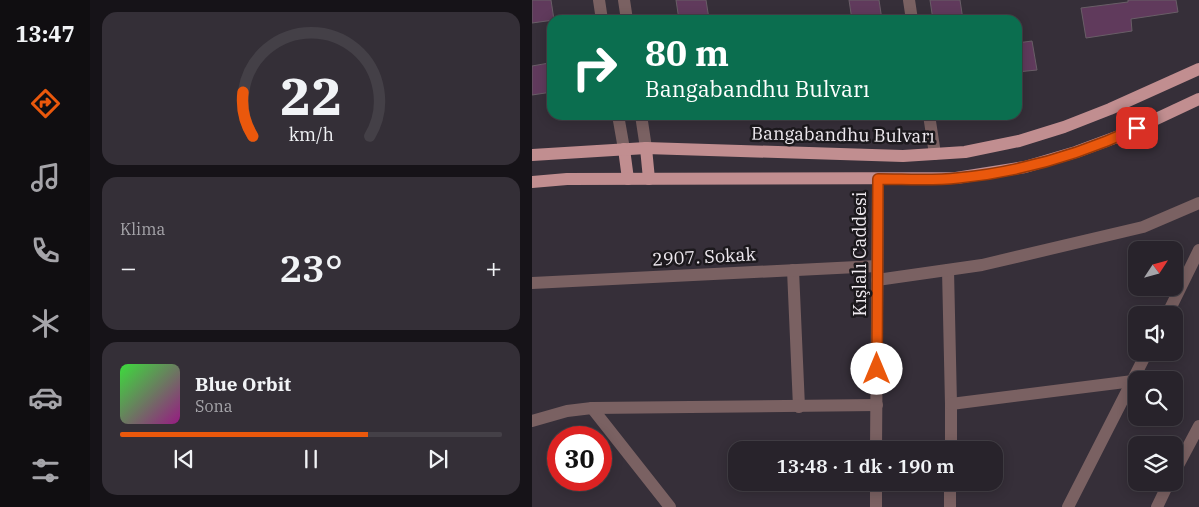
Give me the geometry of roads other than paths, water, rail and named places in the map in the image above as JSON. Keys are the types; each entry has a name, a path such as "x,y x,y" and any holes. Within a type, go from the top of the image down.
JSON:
{"main road":[{"name":"Bangabandhu Bulvarı","path":"532,155 646,148 884,156 935,154 993,147 1041,135 1110,109 1198,69"},
{"path":"532,182 566,179 956,178 1026,167 1102,144 1198,98"},
{"path":"646,148 650,179"},
{"path":"624,149 628,179"}],"street":[{"path":"599,0 601,15"},
{"path":"624,0 626,15"},
{"path":"909,0 911,15"},
{"path":"619,120 624,149"},
{"path":"642,120 646,148"},
{"path":"930,120 935,154"},
{"name":"Kışlalı Caddesi","path":"876,441 878,179"},
{"path":"877,280 982,265 1143,227 1198,203"},
{"path":"1171,306 1198,250"},
{"name":"2907. Sokak","path":"532,283 878,266"},
{"path":"793,270 799,407"},
{"path":"948,270 951,441"},
{"path":"951,404 1128,382"},
{"path":"1068,507 1128,389"},
{"path":"532,421 567,411 592,408 877,405"},
{"path":"592,408 670,507"},
{"path":"1183,455 1198,426"},
{"path":"876,491 876,507"},
{"path":"950,491 950,507"},
{"path":"1157,507 1165,491"}]}
